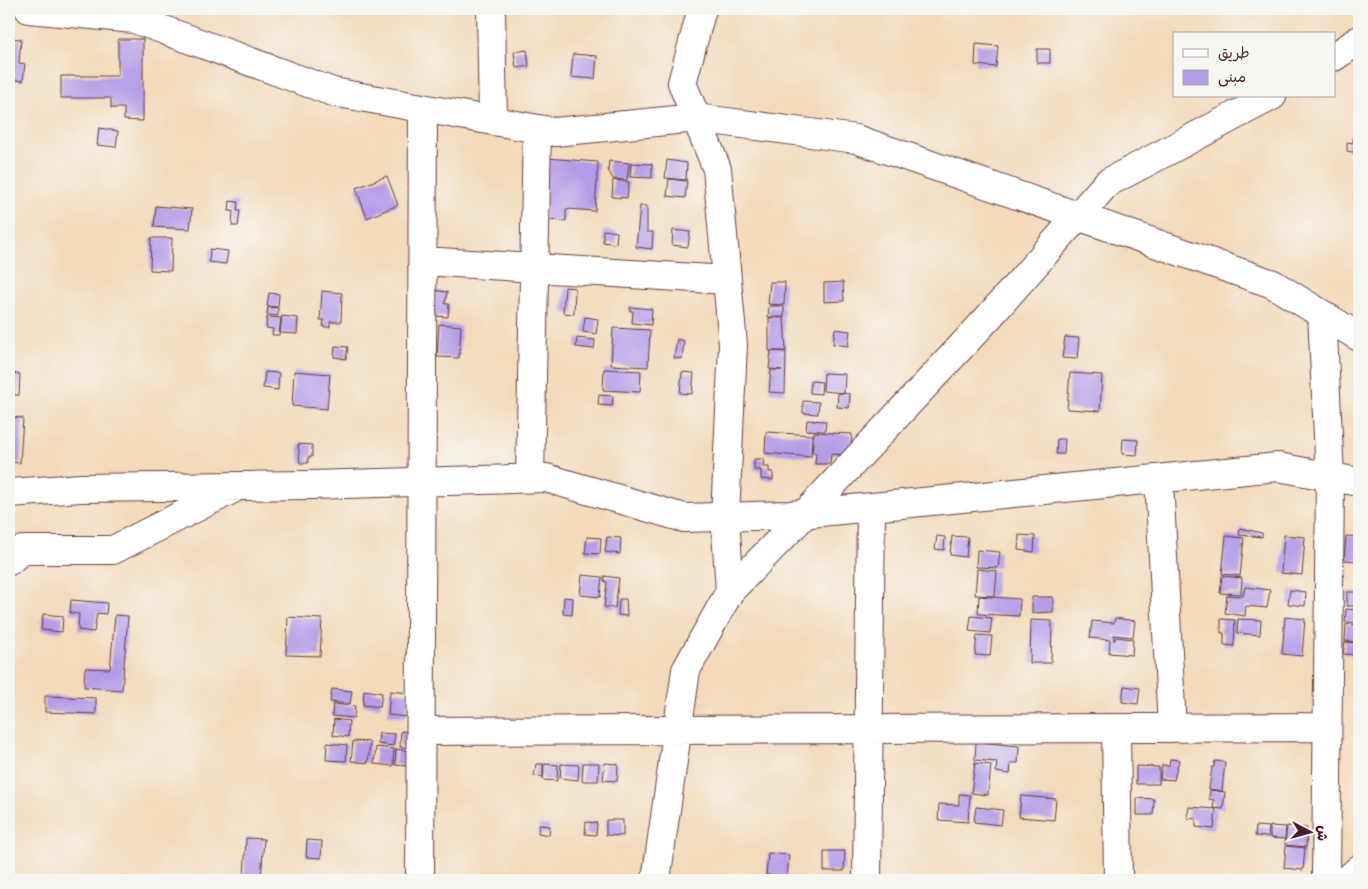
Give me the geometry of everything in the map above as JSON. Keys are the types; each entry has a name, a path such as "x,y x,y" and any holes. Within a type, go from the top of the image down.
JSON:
{"street":[{"path":"29,9 134,19 333,92 555,132 696,118 856,139 1274,284 1359,337"},
{"path":"491,9 493,121"},
{"path":"702,9 682,83 717,169 733,345 725,517 730,592"},
{"path":"1336,56 1359,40"},
{"path":"656,880 686,670 730,592 987,319 1108,183 1268,98"},
{"path":"420,880 424,108"},
{"path":"530,478 537,129"},
{"path":"423,261 727,280"},
{"path":"1322,314 1330,476 1326,880"},
{"path":"9,493 81,488 546,478 684,518 806,513 1278,467 1359,482"},
{"path":"1159,480 1172,728"},
{"path":"9,561 22,550 113,550 238,486"},
{"path":"867,880 871,507"},
{"path":"421,731 1327,727"},
{"path":"1116,729 1118,880"},
{"path":"1347,880 1359,869"}],"building":[{"path":"9,38 21,39 19,63 25,64 23,81 9,79"},
{"path":"118,39 143,39 143,121 124,120 124,108 111,108 111,98 61,98 61,76 118,76"},
{"path":"976,44 998,46 996,67 975,65"},
{"path":"1037,49 1050,49 1050,63 1037,63"},
{"path":"527,50 529,66 516,68 514,52"},
{"path":"573,54 597,56 595,79 571,77"},
{"path":"99,128 118,131 116,147 97,145"},
{"path":"1353,138 1359,138 1359,153 1347,151 1347,142 1353,143"},
{"path":"546,158 598,162 595,211 566,209 566,221 545,220"},
{"path":"667,160 687,163 686,180 665,178"},
{"path":"609,161 629,163 627,180 613,179 608,170"},
{"path":"631,163 652,164 652,178 630,177"},
{"path":"387,176 398,205 367,218 356,188"},
{"path":"669,179 687,181 685,198 667,196"},
{"path":"613,180 629,182 627,198 612,197"},
{"path":"1357,182 1359,182 1359,199 1354,198"},
{"path":"230,201 238,202 237,211 240,211 238,226 232,226 233,211 229,211"},
{"path":"156,206 192,209 190,229 154,227"},
{"path":"640,206 647,206 647,232 653,232 652,249 636,247"},
{"path":"603,230 617,232 616,244 603,242"},
{"path":"673,230 690,232 688,247 672,245"},
{"path":"151,238 172,238 171,271 150,270"},
{"path":"210,249 228,251 226,264 209,262"},
{"path":"770,282 785,282 784,305 768,304"},
{"path":"843,282 844,301 824,302 824,283"},
{"path":"565,287 575,288 574,314 563,313"},
{"path":"432,290 447,292 445,304 449,304 448,317 433,316"},
{"path":"322,291 342,293 341,322 330,322 330,327 323,327 324,320 320,320"},
{"path":"269,293 279,294 278,307 267,306"},
{"path":"769,306 784,306 784,317 768,317"},
{"path":"268,307 278,308 278,316 267,315"},
{"path":"630,307 652,309 651,325 632,323 633,311 630,311"},
{"path":"282,316 298,318 297,334 280,333"},
{"path":"267,317 281,318 279,335 272,335 273,329 266,328"},
{"path":"585,317 598,319 596,334 583,332"},
{"path":"769,318 784,318 786,351 769,351"},
{"path":"439,324 461,326 459,358 437,357"},
{"path":"613,328 650,330 648,367 611,365"},
{"path":"835,329 850,331 848,346 833,344"},
{"path":"1065,337 1079,338 1077,359 1062,358"},
{"path":"577,338 595,340 594,349 576,347"},
{"path":"677,339 684,341 682,359 674,358"},
{"path":"335,346 348,347 346,359 334,357"},
{"path":"771,351 786,352 785,393 769,392 771,370 782,370 769,369"},
{"path":"604,369 641,371 640,392 603,390"},
{"path":"294,371 330,374 327,409 292,406"},
{"path":"265,372 279,373 278,390 263,388"},
{"path":"682,372 694,373 692,394 680,393"},
{"path":"9,373 20,374 19,395 9,395"},
{"path":"824,373 845,374 844,393 823,391"},
{"path":"1070,373 1102,375 1100,411 1067,409"},
{"path":"811,381 822,382 821,394 810,393"},
{"path":"838,393 850,394 849,408 837,407"},
{"path":"599,395 613,396 612,406 598,405"},
{"path":"803,401 819,402 818,414 803,413"},
{"path":"9,417 23,418 20,463 9,462"},
{"path":"807,420 826,421 825,431 806,430"},
{"path":"766,432 812,435 811,457 765,453"},
{"path":"814,432 852,434 850,455 831,454 830,464 815,464 816,453 812,453"},
{"path":"1057,439 1065,439 1064,454 1056,454"},
{"path":"1123,439 1138,440 1137,455 1122,454"},
{"path":"298,444 312,445 312,457 308,457 308,463 300,463"},
{"path":"754,459 764,459 763,467 769,467 769,472 773,472 773,480 761,479 761,470 754,470"},
{"path":"1240,528 1262,533 1262,537 1239,535"},
{"path":"1019,535 1035,536 1034,552 1018,550"},
{"path":"1284,535 1305,537 1302,575 1281,573"},
{"path":"937,536 945,537 944,550 935,549"},
{"path":"952,536 968,537 966,557 950,555"},
{"path":"1226,536 1244,538 1240,576 1222,574"},
{"path":"1346,536 1359,537 1359,561 1344,560"},
{"path":"587,537 601,538 600,554 585,553"},
{"path":"607,537 621,538 620,554 605,552"},
{"path":"977,550 1000,552 998,568 976,567"},
{"path":"977,569 997,571 995,596 975,595"},
{"path":"582,575 602,577 600,597 580,595"},
{"path":"604,576 619,578 615,608 604,607 607,582 604,581"},
{"path":"1222,576 1242,578 1241,594 1220,593"},
{"path":"1245,587 1270,590 1267,608 1246,606 1245,616 1225,613 1227,595 1243,596"},
{"path":"1290,590 1306,592 1305,606 1288,604"},
{"path":"1347,592 1359,592 1359,606 1347,606"},
{"path":"979,596 1020,599 1019,616 978,614"},
{"path":"564,597 573,598 572,615 563,614"},
{"path":"1032,597 1053,597 1053,612 1032,613"},
{"path":"619,599 626,599 627,616 618,615"},
{"path":"71,600 107,603 106,614 97,613 94,632 78,630 79,614 70,613"},
{"path":"1346,609 1359,610 1359,623 1345,622"},
{"path":"43,614 63,616 62,632 41,630"},
{"path":"115,615 128,616 122,690 84,687 85,668 110,669"},
{"path":"971,616 992,618 990,633 969,631"},
{"path":"288,617 322,619 320,656 286,655"},
{"path":"1285,617 1305,619 1302,656 1282,654"},
{"path":"1115,618 1135,621 1133,637 1114,635 1114,641 1116,637 1133,639 1132,655 1109,653 1110,640 1090,638 1092,621 1114,623"},
{"path":"1221,619 1235,620 1234,646 1224,645 1224,633 1221,633"},
{"path":"1238,619 1261,620 1260,635 1237,633"},
{"path":"1031,620 1052,621 1051,663 1030,663"},
{"path":"1346,624 1359,625 1359,642 1345,641"},
{"path":"977,635 992,636 990,656 975,655"},
{"path":"1345,642 1359,643 1358,655 1343,654"},
{"path":"1124,686 1140,688 1138,704 1122,702"},
{"path":"332,689 352,691 350,704 330,702"},
{"path":"364,690 382,693 380,707 363,705"},
{"path":"390,691 409,693 406,717 388,715"},
{"path":"45,696 96,698 96,714 45,712"},
{"path":"333,704 355,706 354,718 332,716"},
{"path":"334,719 349,721 348,737 333,735"},
{"path":"401,731 410,732 409,748 400,747"},
{"path":"379,733 395,734 393,746 378,744"},
{"path":"353,741 370,742 368,763 351,761"},
{"path":"976,742 1019,746 1018,763 1011,763 1010,774 996,772 997,762 975,760"},
{"path":"327,743 347,745 346,761 326,760"},
{"path":"376,747 394,749 393,766 374,764"},
{"path":"396,749 409,751 407,766 395,765"},
{"path":"1170,759 1179,760 1174,780 1160,779 1162,765 1169,766"},
{"path":"1215,761 1225,762 1222,791 1209,789 1212,767 1214,767"},
{"path":"583,763 599,763 598,781 582,781"},
{"path":"605,763 618,764 617,781 603,780"},
{"path":"975,763 991,765 988,795 971,793"},
{"path":"536,764 543,764 543,777 534,776"},
{"path":"544,764 558,765 557,781 543,780"},
{"path":"561,764 579,765 578,780 560,778"},
{"path":"1136,766 1159,767 1159,784 1136,784"},
{"path":"1210,790 1225,792 1223,809 1213,808 1214,800 1209,799"},
{"path":"959,794 970,795 968,822 938,820 939,804 959,805"},
{"path":"1021,796 1056,799 1054,820 1019,817"},
{"path":"1137,798 1154,799 1153,815 1137,815"},
{"path":"976,807 1003,810 1001,825 974,822"},
{"path":"1189,807 1216,809 1214,829 1196,827 1196,819 1187,818"},
{"path":"606,820 623,820 623,836 606,835"},
{"path":"586,822 597,823 596,835 585,834"},
{"path":"539,825 550,826 549,835 538,833"},
{"path":"1256,826 1269,827 1268,837 1255,836"},
{"path":"1270,826 1286,827 1285,839 1270,838"},
{"path":"1287,826 1307,828 1306,847 1285,845"},
{"path":"246,838 264,839 261,878 244,877"},
{"path":"307,840 322,841 321,858 306,857"},
{"path":"1286,846 1305,848 1303,870 1284,868"},
{"path":"824,851 845,851 844,871 824,871"},
{"path":"768,853 789,855 787,878 766,875"}]}
